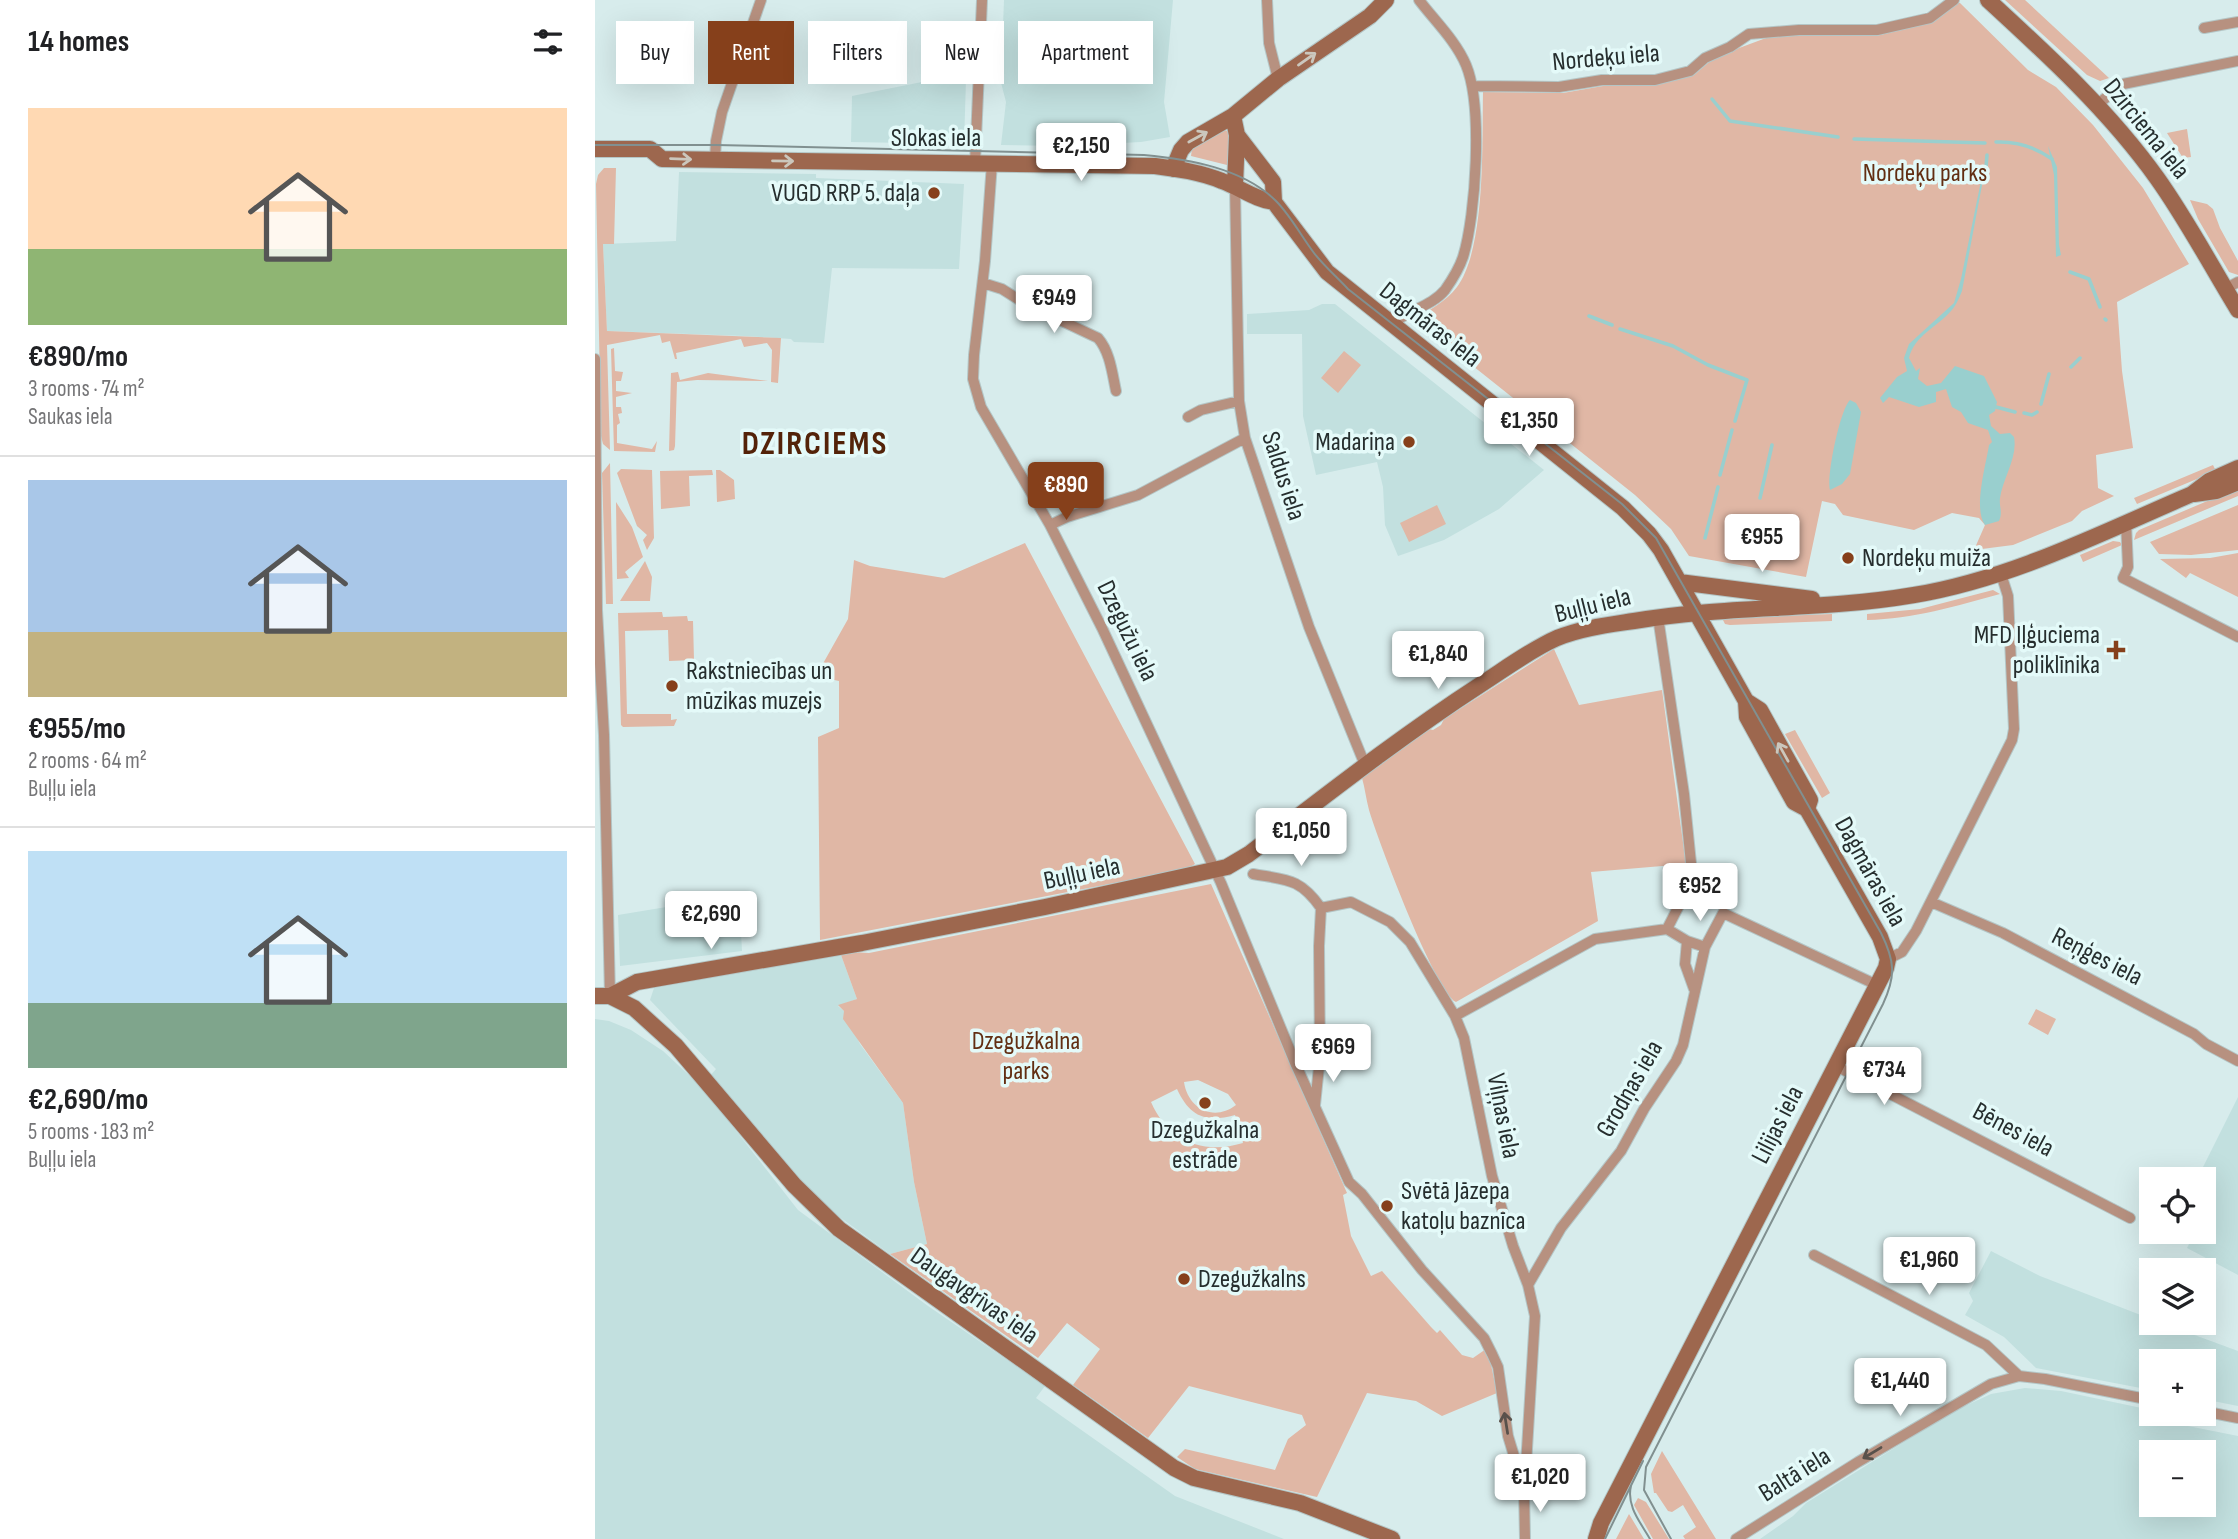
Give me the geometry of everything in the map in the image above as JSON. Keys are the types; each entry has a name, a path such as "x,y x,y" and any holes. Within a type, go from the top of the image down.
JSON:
{"street":[{"path":"715,160 722,112 761,0"},
{"path":"975,163 982,0"},
{"path":"1267,0 1269,43 1278,79"},
{"path":"1274,202 1261,200 1205,174 1173,169 1181,150 1188,142 1233,116 1278,79 1370,16 1386,0"},
{"path":"1391,325 1404,315 1436,299 1451,281 1463,258 1472,215 1476,135 1472,86 1459,51 1419,0"},
{"name":"Nordeķu iela","path":"1472,86 1559,87 1602,80 1655,80 1690,71 1705,58 1730,47 1749,34 1800,30 1877,30 1930,18 1954,0"},
{"name":"Dzirciema iela","path":"1988,0 2098,104 2156,176 2232,285 2238,310"},
{"path":"2204,28 2238,22"},
{"path":"2098,104 2123,84 2238,61"},
{"name":"Dagmāras iela","path":"1233,116 1237,135 1273,182 1274,202 1327,272 1635,519 1661,550 1746,701 1747,717 1787,790 1794,802 1807,809 1875,928 1888,959"},
{"path":"1235,186 1237,135"},
{"name":"Slokas iela","path":"595,149 650,149 662,159 992,163 1173,169"},
{"name":"Dzegužu iela","path":"992,163 983,283 974,355 974,379 981,407 1050,525 1102,628 1215,870 1315,1108 1349,1181 1422,1270 1484,1338 1497,1367 1508,1436 1524,1489"},
{"name":"Saldus iela","path":"1235,186 1239,401 1245,438 1309,627 1364,765"},
{"path":"983,283 1002,289 1024,303 1098,338 1108,356 1116,391"},
{"path":"595,359 597,610 604,735 603,996"},
{"path":"1188,417 1201,410 1239,401"},
{"path":"1050,525 1137,495 1245,438"},
{"name":"Buļļu iela","path":"603,996 644,981 862,943 1227,867 1249,854 1364,765 1437,713 1555,639 1584,629 1658,617 1836,604 1913,595 2001,574 2192,494 2209,481 2238,468"},
{"name":"Buļļu iela","path":"2192,494 2216,491 2238,482"},
{"path":"2126,522 2128,567 2123,578 2238,637"},
{"name":"Lilijas iela","path":"1596,1539 1607,1512 1836,1066 1888,959 1902,952 1908,944 2012,740 2014,729 2008,596 2001,574"},
{"path":"1679,582 1797,596 1836,604"},
{"path":"1658,617 1692,873 1689,886 1667,929"},
{"path":"1253,874 1291,881 1302,886 1321,908 1320,1057 1315,1108"},
{"name":"Viļņas iela","path":"1321,908 1351,902 1389,922 1410,942 1455,1016 1469,1060 1492,1176 1513,1247 1528,1285 1535,1316 1524,1489"},
{"name":"Reņģes iela","path":"1931,902 2003,933 2194,1034 2206,1044 2238,1061"},
{"path":"1694,989 1706,947 1723,913 1877,985"},
{"path":"1455,1016 1595,939 1667,929 1687,941 1706,947"},
{"name":"Grodņas iela","path":"1528,1285 1561,1228 1621,1151 1644,1109 1676,1061 1683,1045 1694,989 1685,964 1687,941"},
{"name":"Daugavgrīvas iela","path":"603,996 633,1009 676,1046 795,1185 839,1229 1174,1468 1193,1478 1300,1503 1392,1539"},
{"name":"Bēnes iela","path":"1836,1066 2130,1218"},
{"path":"1814,1255 1986,1345 2019,1376"},
{"name":"Baltā iela","path":"1736,1539 1991,1384 2019,1376 2139,1398"},
{"path":"2216,1414 2238,1418"},
{"path":"1524,1489 1525,1539"}],"shaded area":[{"path":"1004,0 1173,0 1164,102 1170,137 1141,142 1062,146 1001,145 1006,102 1001,84 1004,84"},
{"path":"921,82 966,84 964,144 851,142 852,96"},
{"path":"679,172 816,174 816,178 964,184 959,269 832,268 824,343 745,336 607,331 603,244 676,241"},
{"name":"Madariņa","path":"1322,304 1335,304 1544,470 1499,509 1444,540 1398,556 1385,525 1383,487 1377,462 1316,475 1303,416 1302,334 1247,334 1247,314 1309,310"},
{"path":"739,895 742,951 620,966 618,915"},
{"path":"841,955 857,999 838,1006 844,1011 860,1044 903,1103 914,1182 927,1244 890,1254 826,1207 800,1181 710,1076 716,1069 650,1000 654,988"},
{"path":"595,1019 609,1021 631,1030 663,1051 692,1078 719,1109 798,1210 928,1306 1045,1386 1036,1398 1175,1496 1284,1539 595,1539"},
{"path":"2238,1097 2238,1275 2216,1263 2216,1258 2206,1258 2187,1248 2189,1244 2216,1244 2216,1167 2203,1167"},
{"path":"1991,1251 2040,1276 2139,1314 2139,1335 2195,1335 2238,1351 2238,1406 2216,1402 2216,1349 2139,1349 2139,1388 2036,1368 2004,1337 1965,1315 1973,1301 1969,1293"},
{"path":"2025,1388 2061,1391 2139,1407 2139,1426 2188,1426 2238,1436 2238,1539 1760,1539 1793,1516 1806,1503 1954,1411 1991,1394"}],"green space":[{"path":"2005,0 2025,0 2109,78 2100,81 2087,75"},
{"name":"Nordeķu parks","path":"1957,3 2028,70 2056,87 2093,125 2143,188 2189,264 2117,302 2122,371 2133,448 2096,455 2098,488 2114,496 2082,511 2072,521 2013,545 1974,550 1985,525 1979,518 1952,513 1914,530 1843,515 1835,504 1822,501 1806,577 1689,556 1671,529 1635,495 1414,319 1448,297 1457,287 1473,247 1481,193 1483,92 1563,93 1603,86 1654,84 1694,75 1715,57 1766,38 1797,35 1876,36 1928,23"},
{"path":"2142,109 2169,150 2167,166 2127,121"},
{"path":"2187,129 2191,157 2183,158 2167,133"},
{"path":"1222,130 1228,131 1230,136 1227,165 1191,156 1192,149"},
{"path":"604,168 616,168 614,244 603,244 607,331 781,338 778,383 771,382 772,350 767,343 744,347 741,339 676,353 677,359 670,341 662,343 660,335 607,345 610,450 603,444 601,436 596,184 598,175"},
{"path":"2190,200 2207,204 2213,209 2238,261 2238,275 2229,272"},
{"path":"614,348 615,371 623,372 621,381 616,381 616,391 632,393 616,397 616,407 621,407 622,413 618,414 620,423 617,425 617,443 652,449 657,441 655,452 614,451 611,349"},
{"path":"1344,351 1361,365 1338,393 1321,378"},
{"path":"678,372 680,380 708,373 768,381 677,382 675,446 674,450 669,451 671,373"},
{"path":"610,463 613,604 606,604 602,473"},
{"path":"2213,465 2216,471 2137,504 2134,498"},
{"path":"621,469 652,470 654,538 647,550 643,540 647,535 637,526 617,473"},
{"path":"712,470 713,475 689,476 690,506 661,509 660,471"},
{"path":"716,470 734,480 735,499 717,502"},
{"path":"2238,488 2238,496 2134,540 2139,530"},
{"path":"616,502 632,527 643,557 625,572 629,578 617,579"},
{"path":"1437,505 1446,524 1409,542 1400,523"},
{"path":"2238,505 2238,550 2191,555 2159,554 2150,542"},
{"path":"2113,541 2122,545 2083,562 2080,555"},
{"path":"1025,543 1195,864 1187,869 820,940 818,737 839,728 839,681 816,676 848,619 854,560 870,566 944,578"},
{"path":"2238,553 2238,597 2190,573 2186,578 2160,559 2210,558"},
{"path":"645,561 652,577 650,601 620,601"},
{"path":"1993,590 2000,594 1918,614 1867,620 1867,614 1920,609"},
{"path":"662,612 663,617 687,616 688,621 693,621 694,660 669,661 668,630 625,631 627,714 671,714 671,720 677,719 674,726 623,727 618,613"},
{"path":"1832,614 1832,621 1730,625 1725,624 1722,618"},
{"path":"1554,649 1579,705 1662,690 1686,864 1591,872 1598,921 1456,1002 1435,972 1408,914 1374,826 1362,778 1429,729 1433,730 1441,725 1444,719"},
{"path":"1795,730 1830,793 1822,798 1785,734"},
{"name":"Dzegužkalna parks","path":"1211,884 1347,1193 1343,1195 1351,1236 1371,1276 1382,1271 1431,1327 1437,1333 1440,1330 1462,1355 1473,1358 1486,1349 1497,1393 1442,1416 1416,1401 1367,1393 1317,1497 1195,1469 1177,1457 1185,1449 1275,1470 1288,1439 1306,1425 1302,1415 1189,1386 1148,1438 1073,1385 1100,1349 1067,1323 1038,1358 890,1254 927,1244 914,1182 903,1103 843,1019 844,1011 838,1005 857,999 841,955 851,952 869,953","holes":["1198,1080 1228,1094 1236,1105 1219,1112 1203,1110 1196,1106 1186,1091 1184,1082","1177,1089 1193,1112 1207,1118 1235,1115 1243,1143 1200,1146 1188,1142 1167,1127 1151,1102"]},
{"path":"2036,1009 2056,1019 2048,1035 2028,1024"},
{"path":"1662,1451 1716,1539 1685,1539 1683,1536 1696,1527 1683,1505 1672,1512 1668,1511 1654,1493 1651,1474"},
{"path":"1638,1498 1646,1502 1669,1539 1653,1539 1634,1505"},
{"path":"1629,1514 1644,1539 1616,1539"}],"water":[{"path":"2048,146 2057,167 2061,255 2056,257 2054,175"},
{"path":"1986,164 1962,291 1953,309 1916,343 1909,358 1916,371 1920,368 1918,379 1927,386 1941,383 1955,366 1984,376 1997,402 1995,411 1989,415 1991,426 2000,434 2010,433 2014,437 2014,452 2000,498 2000,518 1999,521 1985,525 1980,498 1989,445 1992,442 1988,430 1968,423 1961,412 1952,407 1946,389 1936,392 1936,402 1919,407 1889,397 1883,403 1880,398 1897,377 1907,371 1904,358 1909,344 1954,303"},
{"path":"1850,400 1856,403 1861,412 1850,474 1842,484 1830,490 1835,444 1842,416"}],"waterway":[{"path":"1712,99 1730,121 1838,137"},
{"path":"1854,139 1985,143"},
{"path":"1996,142 2025,146 2052,159"},
{"path":"1986,167 1987,155"},
{"path":"2070,272 2089,279 2100,307"},
{"path":"1589,316 1612,325"},
{"path":"1620,329 1673,346 1708,365 1747,380 1735,421"},
{"path":"2071,367 2080,358"},
{"path":"2041,404 2049,374"},
{"path":"1996,407 2015,412"},
{"path":"2024,413 2032,415 2037,412"},
{"path":"1720,475 1732,430"},
{"path":"1760,498 1772,445"},
{"path":"1705,538 1718,487"}],"tram line":[{"path":"595,145 716,145 1144,155 1179,159 1231,173 1248,180 1276,201 1318,258 1348,289 1622,504 1656,538 1881,933 1892,968 1892,977 1883,1004 1646,1467 1644,1490 1671,1539"},
{"path":"1605,1539 1643,1461"},
{"path":"1631,1486 1632,1507 1650,1539"}],"place":[{"name":"VUGD RRP 5. daļa","path":"934,193"},
{"name":"Madariņa","path":"1409,442"},
{"name":"Nordeķu muiža","path":"1848,558"},
{"name":"MFD Iļģuciema poliklīnika","path":"2116,650"},
{"name":"Rakstniecības un mūzikas muzejs","path":"672,686"},
{"name":"Dzegužkalna estrāde","path":"1205,1103"},
{"name":"Svētā Jāzepa katoļu baznīca","path":"1387,1206"},
{"name":"Dzegužkalns","path":"1184,1279"}],"district":[{"name":"DZIRCIEMS","path":"815,444"}]}
